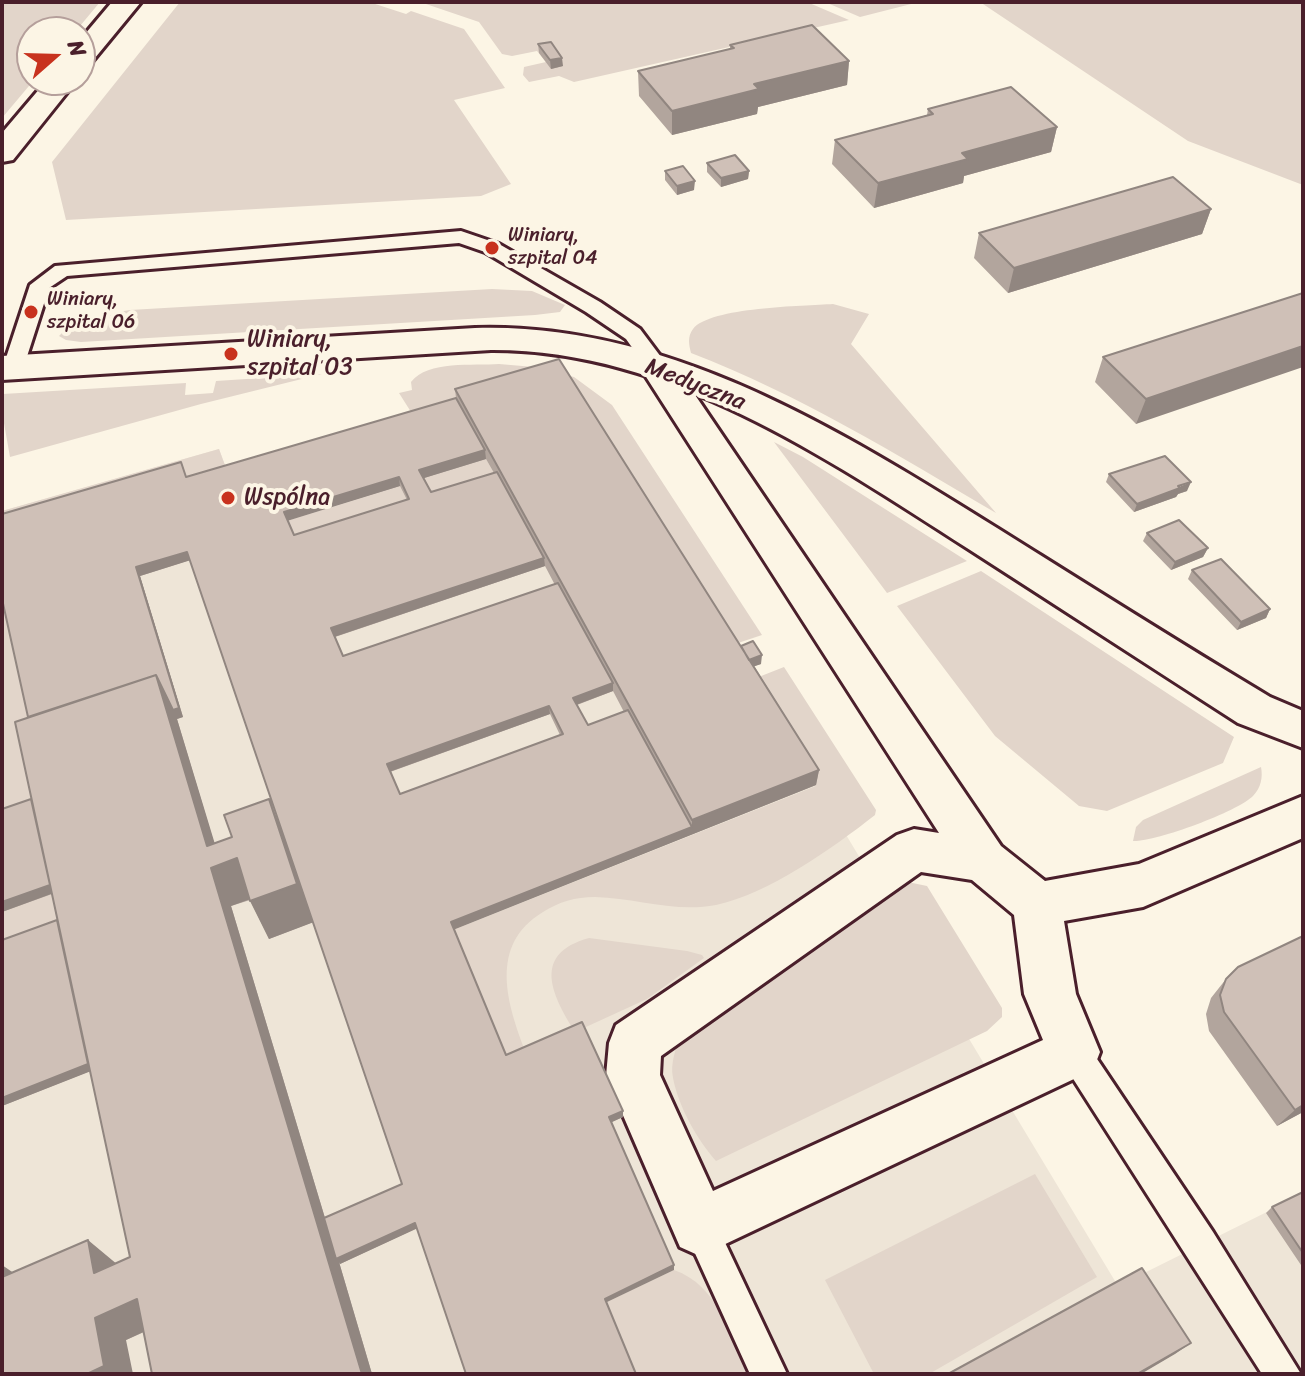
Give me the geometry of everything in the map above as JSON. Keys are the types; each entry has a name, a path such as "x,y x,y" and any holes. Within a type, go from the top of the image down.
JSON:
{"street":[{"path":"96,39 127,2"},
{"path":"2,153 49,96"},
{"name":"Medyczna","path":"8,368 502,338 586,347 659,369 790,423 884,475 1254,710 1303,730"},
{"path":"659,369 984,861 1037,904 1050,994 1074,1052 700,1227 633,1076 635,1043 914,850 984,861"},
{"path":"1037,904 1143,885 1303,816"}],"lane":[{"path":"8,368 40,285 62,270 461,237 492,248 593,307 633,334 659,369"},
{"path":"1074,1052 1283,1374"},
{"path":"700,1227 769,1374"}],"shaded area":[{"path":"2,2 100,2 88,16 16,16 16,96 21,96 2,118"},
{"path":"180,2 369,2 406,14 411,11 464,29 505,88 454,100 511,184 481,196 66,220 52,162"},
{"path":"807,2 849,20 574,82 559,76 529,82 523,75 524,67 546,62 537,51 512,56 502,54 479,22 423,3"},
{"path":"825,2 919,2 860,17"},
{"path":"980,2 1303,2 1303,185 1188,141"},
{"path":"492,289 532,291 565,305 560,312 535,315 81,342 59,336 76,319 130,310"},
{"path":"833,304 869,314 851,344 996,513 771,387 691,353 689,338 693,329 718,316 758,309"},
{"path":"499,364 534,367 574,377 612,405 762,635 729,646 560,376 190,486 2,524 2,511 219,449 226,468 411,412 399,393 412,390 411,382 428,370"},
{"path":"322,374 10,457 2,412 3,394 186,383 185,395 213,393 216,381"},
{"path":"560,376 816,785 1118,1286 1303,1194 1303,1374 2,1374 2,511 219,449 226,468"},
{"path":"774,442 803,457 967,561 887,593"},
{"path":"486,459 498,480 432,501 421,479"},
{"path":"400,486 411,508 296,544 287,521"},
{"path":"981,571 1234,737 1223,763 1107,811 1079,806 995,736 897,606"},
{"path":"7,608 51,801 2,818 2,610"},
{"path":"784,667 876,810 875,815 778,880 716,905 686,907 588,897 555,905 543,912 514,941 508,958 509,996 526,1053 507,1061 453,930 816,786 751,680"},
{"path":"1261,767 1258,790 1244,803 1214,818 1133,841 1136,827 1143,820"},
{"path":"898,880 927,886 1002,1008 1002,1017 987,1031 716,1161 690,1122 676,1089 672,1067 681,1035"},
{"path":"70,887 78,921 2,949 2,912"},
{"path":"589,938 687,951 704,958 647,999 575,1032 554,990 553,965 559,954 571,945"},
{"path":"1035,1174 1097,1277 929,1374 874,1374 825,1280"},
{"path":"674,1270 689,1277 712,1299 748,1374 634,1374 605,1303"}],"building":[{"path":"812,25 849,61 754,84 759,89 672,111 638,71 734,48 730,45"},
{"path":"551,42 562,58 550,60 538,44"},
{"path":"1011,87 1057,127 962,153 968,159 878,183 835,140 933,114 928,109"},
{"path":"735,155 749,171 721,178 707,163"},
{"path":"683,166 695,181 677,186 665,171"},
{"path":"1173,177 1211,209 1014,268 979,233"},
{"path":"1303,293 1303,346 1146,399 1103,357"},
{"path":"559,359 819,770 692,820 455,389"},
{"path":"456,398 485,450 419,470 431,492 497,472 544,558 331,628 343,656 558,583 613,683 573,698 588,725 628,710 692,827 451,922 506,1055 582,1022 623,1111 609,1117 674,1265 605,1299 636,1374 466,1374 415,1223 336,1259 324,1218 402,1184 187,552 136,567 179,708 173,710 156,675 28,717 2,599 2,514 181,462 186,477","holes":["399,477 409,499 294,535 284,512","549,706 563,734 400,794 387,764"]},
{"path":"1165,456 1191,482 1137,504 1109,474"},
{"path":"1179,520 1208,548 1175,562 1147,533"},
{"path":"1221,559 1270,609 1241,622 1192,570"},
{"path":"753,641 762,655 749,660 741,646"},
{"path":"156,675 207,846 232,837 224,815 269,799 297,884 250,901 237,858 211,868 362,1374 152,1374 137,1299 95,1318 104,1366 87,1374 2,1374 2,1277 88,1240 94,1273 130,1257 15,722"},
{"path":"31,799 50,885 2,902 2,809"},
{"path":"57,920 88,1064 2,1098 2,940"},
{"path":"1303,936 1303,1105 1295,1110 1224,1012 1220,995 1226,979 1238,967"},
{"path":"1303,1192 1303,1253 1272,1207"},
{"path":"1142,1268 1191,1343 1137,1374 948,1374"}],"place":[{"name":"Winiary, szpital 04","path":"492,248"},
{"name":"Winiary, szpital 06","path":"31,312"},
{"name":"Winiary, szpital 03","path":"231,354"},
{"name":"Wspólna","path":"228,498"}]}
